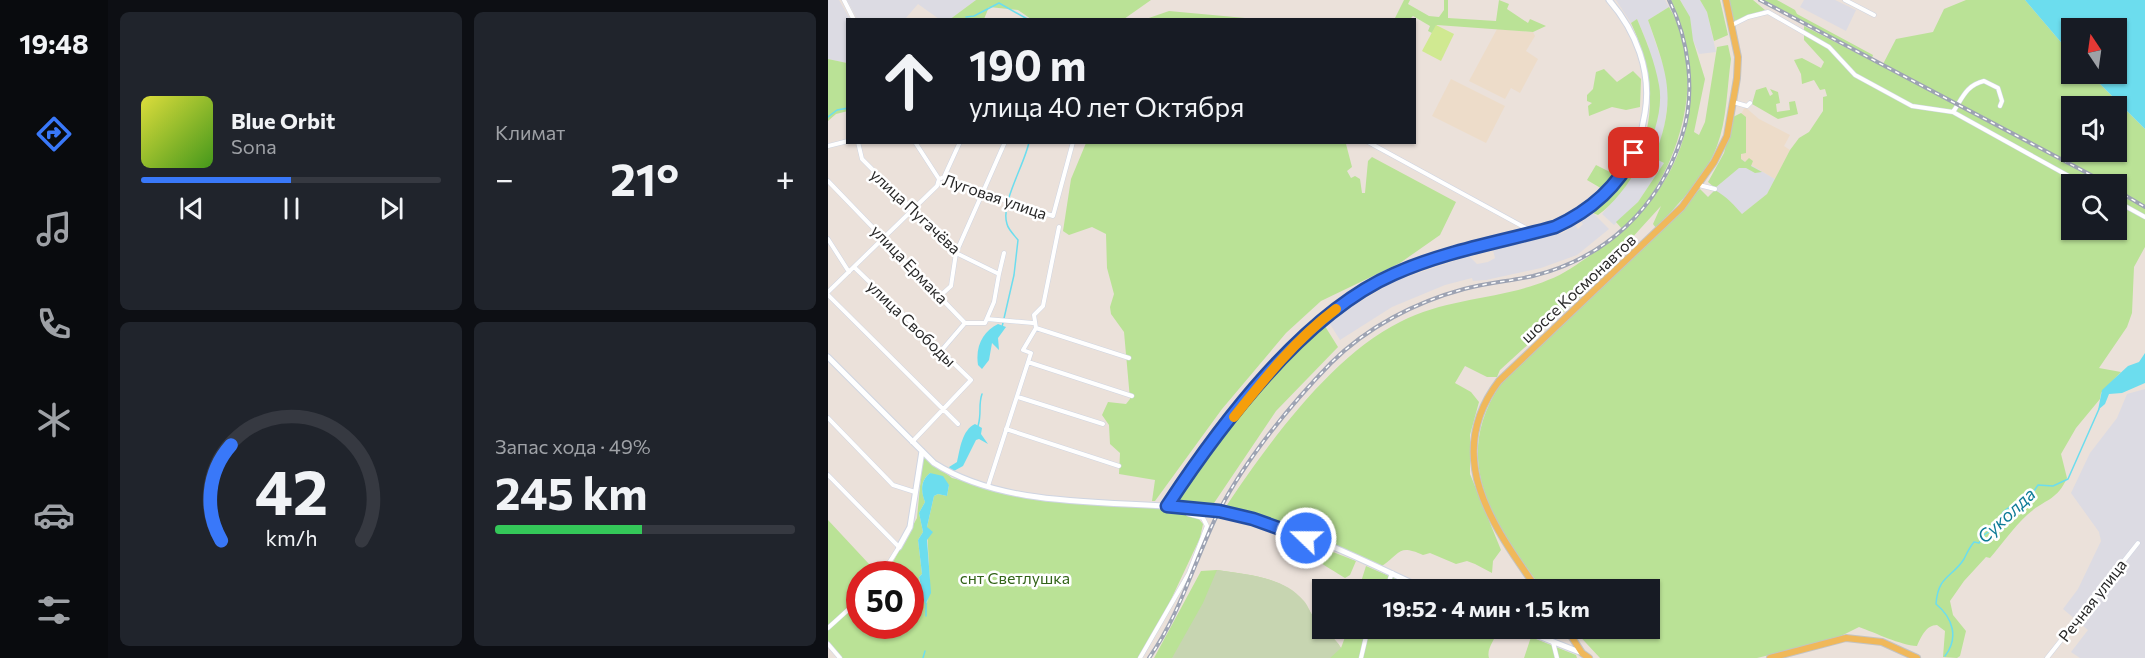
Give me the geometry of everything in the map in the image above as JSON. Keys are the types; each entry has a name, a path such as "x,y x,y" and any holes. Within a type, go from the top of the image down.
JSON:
{"main road":[{"name":"шоссе Космонавтов","path":"1530,579 1499,535 1479,490 1473,456 1479,412 1499,381 1656,234 1699,185 1727,136 1733,102 1738,57 1726,0"},
{"path":"1574,639 1587,657"},
{"path":"1770,658 1846,639 1882,642 1917,658"}],"street":[{"path":"844,0 853,18"},
{"path":"1167,506 1272,368 1316,324 1392,275 1435,258 1555,227 1591,208 1622,176 1638,143 1646,109 1644,68 1629,28 1609,0"},
{"path":"1845,0 1874,15"},
{"path":"1731,26 1748,17 1768,12 1829,47 1855,75 1912,106 1953,112 2065,174"},
{"path":"1953,112 1964,93 1971,86 1984,81 1998,88 2002,101 2000,106"},
{"path":"1733,102 1747,106 1750,103"},
{"path":"828,146 846,142"},
{"name":"улица Пугачёва","path":"858,144 862,159 956,253 999,274"},
{"name":"Луговая улица","path":"916,144 939,179 944,177 983,193 1053,216 1072,144"},
{"path":"944,177 959,144"},
{"path":"941,296 952,283 956,253 1004,144"},
{"path":"1372,144 1534,233"},
{"path":"939,179 937,186 828,293 942,411 958,424"},
{"name":"улица Ермака","path":"828,181 965,323"},
{"path":"1699,185 1715,189"},
{"path":"2127,207 2145,217"},
{"path":"1059,226 1042,306 1034,315 1033,323 1036,328 1129,358"},
{"name":"улица Свободы","path":"828,239 849,272"},
{"path":"941,351 965,323 985,323 994,302 1004,253"},
{"name":"улица Свободы","path":"854,267 971,380 942,411"},
{"path":"987,319 1033,323"},
{"path":"988,486 1031,353 1023,350 1036,328"},
{"path":"828,357 912,442 951,473 988,486 1035,496 1219,511 1267,522 1404,579"},
{"path":"1028,362 1132,396"},
{"path":"1018,397 1103,424"},
{"path":"912,442 942,411"},
{"path":"828,418 893,485 916,492"},
{"path":"1006,429 1119,466"},
{"path":"890,561 910,527 922,451"},
{"path":"828,476 898,547"},
{"path":"1140,658 1190,573 1206,526 1203,518 1188,514 1185,508"},
{"name":"Речная улица","path":"2047,658 2138,543"},
{"path":"1390,579 1392,573"},
{"path":"828,628 846,611"},
{"path":"1361,658 1365,639"},
{"path":"1546,639 1587,657"},
{"path":"1553,642 1557,658"},
{"path":"828,644 840,658"}],"shaded area":[{"path":"828,0 839,0 849,18 846,18 846,63 828,59"},
{"path":"847,0 976,0 952,18 938,18 918,4 906,18 856,18"},
{"path":"1616,0 1665,0 1669,7 1648,20 1669,83 1669,94 1663,136 1654,158 1665,163 1638,202 1614,225 1602,214 1630,181 1644,156 1660,96 1648,45 1637,19 1631,23"},
{"path":"1680,0 1700,0 1707,12 1716,52 1699,54 1685,8"},
{"path":"1804,0 1835,0 1856,10 1846,31 1800,7"},
{"path":"1497,29 1533,32 1535,36 1526,51 1538,59 1520,93 1511,88 1505,99 1469,81"},
{"path":"1451,79 1505,106 1486,143 1432,116"},
{"path":"1745,107 1759,119 1790,135 1784,146 1790,150 1775,179 1741,159 1742,118 1740,116"},
{"path":"1741,159 1775,179 1767,194 1742,214 1708,197"},
{"path":"1593,213 1609,229 1577,255 1541,268 1486,280 1473,281 1472,278 1445,285 1392,307 1340,340 1328,321 1395,281 1469,256 1477,264 1488,262 1495,258 1493,250 1563,233 1575,225 1578,229 1583,224 1581,222"},
{"path":"2145,389 2145,658 2080,658 2071,652 2088,630 2063,609 2078,589 2101,541 2099,532 2071,493 2090,453 2117,418 2127,394"}],"green space":[{"path":"976,0 1151,0 1125,18 1030,18 1018,10 989,7 984,18 952,18"},
{"path":"1404,0 1410,0 1408,4 1429,16 1439,17 1444,10 1444,0 1448,0 1448,18 1496,21 1499,0 1509,4 1507,9 1528,23 1530,19 1546,26 1533,32 1437,25 1432,33 1428,31 1430,26 1413,16 1395,18"},
{"path":"1671,0 1680,0 1690,17 1693,40 1705,79 1694,132 1699,135 1705,122 1717,47 1728,45 1731,59 1723,125 1717,146 1706,169 1691,190 1656,228 1653,224 1661,206 1630,240 1591,273 1590,288 1500,370 1497,377 1487,377 1465,366 1455,383 1471,392 1479,402 1470,435 1470,474 1501,550 1493,561 1492,573 1467,561 1456,564 1430,553 1423,555 1409,550 1400,552 1382,566 1268,519 1225,508 1260,457 1302,404 1325,379 1374,337 1418,314 1530,287 1548,280 1572,268 1595,252 1625,228 1650,202 1669,173 1683,141 1689,108 1690,73 1684,37"},
{"path":"1700,0 1720,0 1728,35 1714,41 1707,12"},
{"path":"1729,0 1753,0 1765,10 1734,21"},
{"path":"1761,0 1777,0 1795,10 1797,14 1873,55 1872,58"},
{"path":"1966,0 2025,0 2061,42 2061,84 2100,84 2112,96 2061,96 2061,162 2127,162 2127,111 2145,129 2145,247 2134,267 2132,313 2127,327 2099,368 2121,372 2101,393 2100,399 2076,428 2061,454 2067,478 2063,486 2054,496 2027,515 1990,558 1986,557 1964,581 1950,601 1953,615 1966,631 1960,656 1957,658 1943,657 1945,631 1937,625 1927,629 1917,646 1859,627 1835,639 1757,658 1600,658 1582,639 1660,639 1660,579 1535,579 1495,517 1485,492 1479,467 1479,441 1485,414 1500,385 1700,189 1708,197 1715,190 1727,198 1742,214 1767,194 1790,150 1799,138 1809,132 1823,111 1823,97 1827,96 1825,89 1820,90 1814,80 1802,84 1801,74 1794,60 1802,58 1821,68 1824,62 1804,40 1804,26 1882,66 1896,39 1933,32 1944,9"},
{"path":"1669,7 1681,34 1687,63 1687,94 1682,124 1672,155 1659,183 1623,230 1616,222 1638,202 1664,163 1654,158 1666,119 1667,88 1661,57 1648,20"},
{"path":"1169,11 1245,18 1149,18"},
{"path":"1637,19 1650,51 1659,85 1660,101 1657,119 1652,138 1634,174 1623,190 1598,215 1593,213 1614,193 1629,171 1641,149 1648,126 1650,101 1648,76 1642,50 1631,23"},
{"path":"1436,25 1454,34 1441,61 1422,51"},
{"path":"828,59 846,63 846,112 836,114 828,121"},
{"path":"1604,69 1617,82 1633,71 1641,79 1640,107 1626,110 1612,107 1589,116 1588,106 1592,103 1587,101 1587,95 1593,89 1596,72"},
{"path":"1766,87 1770,96 1773,94 1770,89 1778,92 1780,103 1776,104 1777,112 1790,110 1789,102 1795,101 1798,114 1778,119 1752,104 1756,90"},
{"path":"1741,113 1746,117 1746,153 1741,154 1741,159 1745,162 1749,158 1753,161 1751,166 1762,172 1755,173 1746,168 1739,168 1715,188 1708,182 1724,153 1733,117"},
{"path":"1086,144 1346,144 1352,167 1347,171 1351,178 1355,176 1360,179 1362,193 1365,193 1368,161 1372,157 1456,202 1440,235 1400,263 1321,301 1286,333 1222,409 1155,501 1152,501 1155,480 1119,474 1120,453 1110,444 1109,425 1102,415 1108,402 1126,404 1130,399 1124,332 1111,314 1110,307 1114,294 1107,268 1106,234 1092,227 1069,235 1063,231 1071,179"},
{"path":"1596,165 1616,175 1604,190 1587,180"},
{"path":"1323,323 1338,347 1276,411 1210,509 1175,503 1207,454 1243,408"},
{"name":"снт Светлушка","path":"923,455 952,478 1042,500 1156,508 1197,517 1203,524 1200,538 1151,642 1138,658 842,658 828,641 828,520 866,561 846,561 846,639 924,639 924,601 927,603 930,586 927,527 934,496 938,494 947,496 949,485 930,473 924,479 922,486 925,502 919,513 923,532 918,540 920,561 894,561 917,518"},
{"path":"1284,533 1356,561 1350,575 1345,578 1321,563 1295,545"},
{"path":"1366,566 1396,579 1362,579"},
{"path":"1217,570 1252,575 1285,586 1303,601 1312,616 1312,639 1334,639 1341,648 1344,639 1494,639 1488,654 1489,658 1154,658 1201,571"},
{"path":"1217,570 1264,578 1286,586 1304,601 1312,614 1312,639 1334,639 1341,648 1330,658 1172,658 1203,603"},
{"path":"1530,639 1536,639 1576,655 1577,658 1524,658"}],"water":[{"path":"2025,0 2145,0 2145,129 2127,111 2127,96 2112,96 2100,84 2127,84 2127,18 2061,18 2061,42"},
{"path":"998,324 1006,327 998,338 999,350 992,343 989,360 982,369 978,365 977,358 979,345 985,335"},
{"path":"2145,353 2145,383 2122,393 2109,394 2105,404 2098,410 2102,390 2128,366 2139,362"},
{"path":"975,424 982,428 981,434 988,444 979,439 976,440 963,466 952,472 949,467 957,462 964,435"},
{"path":"930,473 943,476 949,485 947,496 938,494 934,496 927,527 933,532 927,540 931,593 925,605 924,561 920,561 918,540 923,532 919,513 925,502 922,491"}],"waterway":[{"path":"966,17 974,16 999,3 1025,18"},
{"path":"828,117 837,110 846,108"},
{"path":"1002,327 1014,275 1018,240 1008,226 1007,205 1029,144"},
{"path":"978,426 982,394"},
{"name":"Суколда","path":"1945,656 1953,635 1947,616 1936,604 1937,594 1943,582 1960,565 1974,542 1979,543 1984,535 1997,526 2003,512 2034,491 2038,485 2053,486 2068,479 2099,409"},
{"path":"926,603 926,616"},
{"path":"923,658 925,651"}],"railway":[{"path":"1149,658 1170,623 1219,511 1242,472 1285,414 1345,350 1376,327 1428,301 1473,287 1533,276 1584,257 1606,243 1644,207 1672,162 1682,136 1689,103 1686,49 1669,0"},
{"path":"1760,0 2089,174"},
{"path":"2127,196 2145,207"}],"slow traffic":[{"path":"1234,417 1272,368 1316,324 1336,309"}],"route":[{"path":"1306,538 1267,522 1219,511 1167,506 1272,368 1316,324 1368,287 1413,266 1435,258 1555,227 1573,219 1591,208 1622,176 1634,153"}]}
